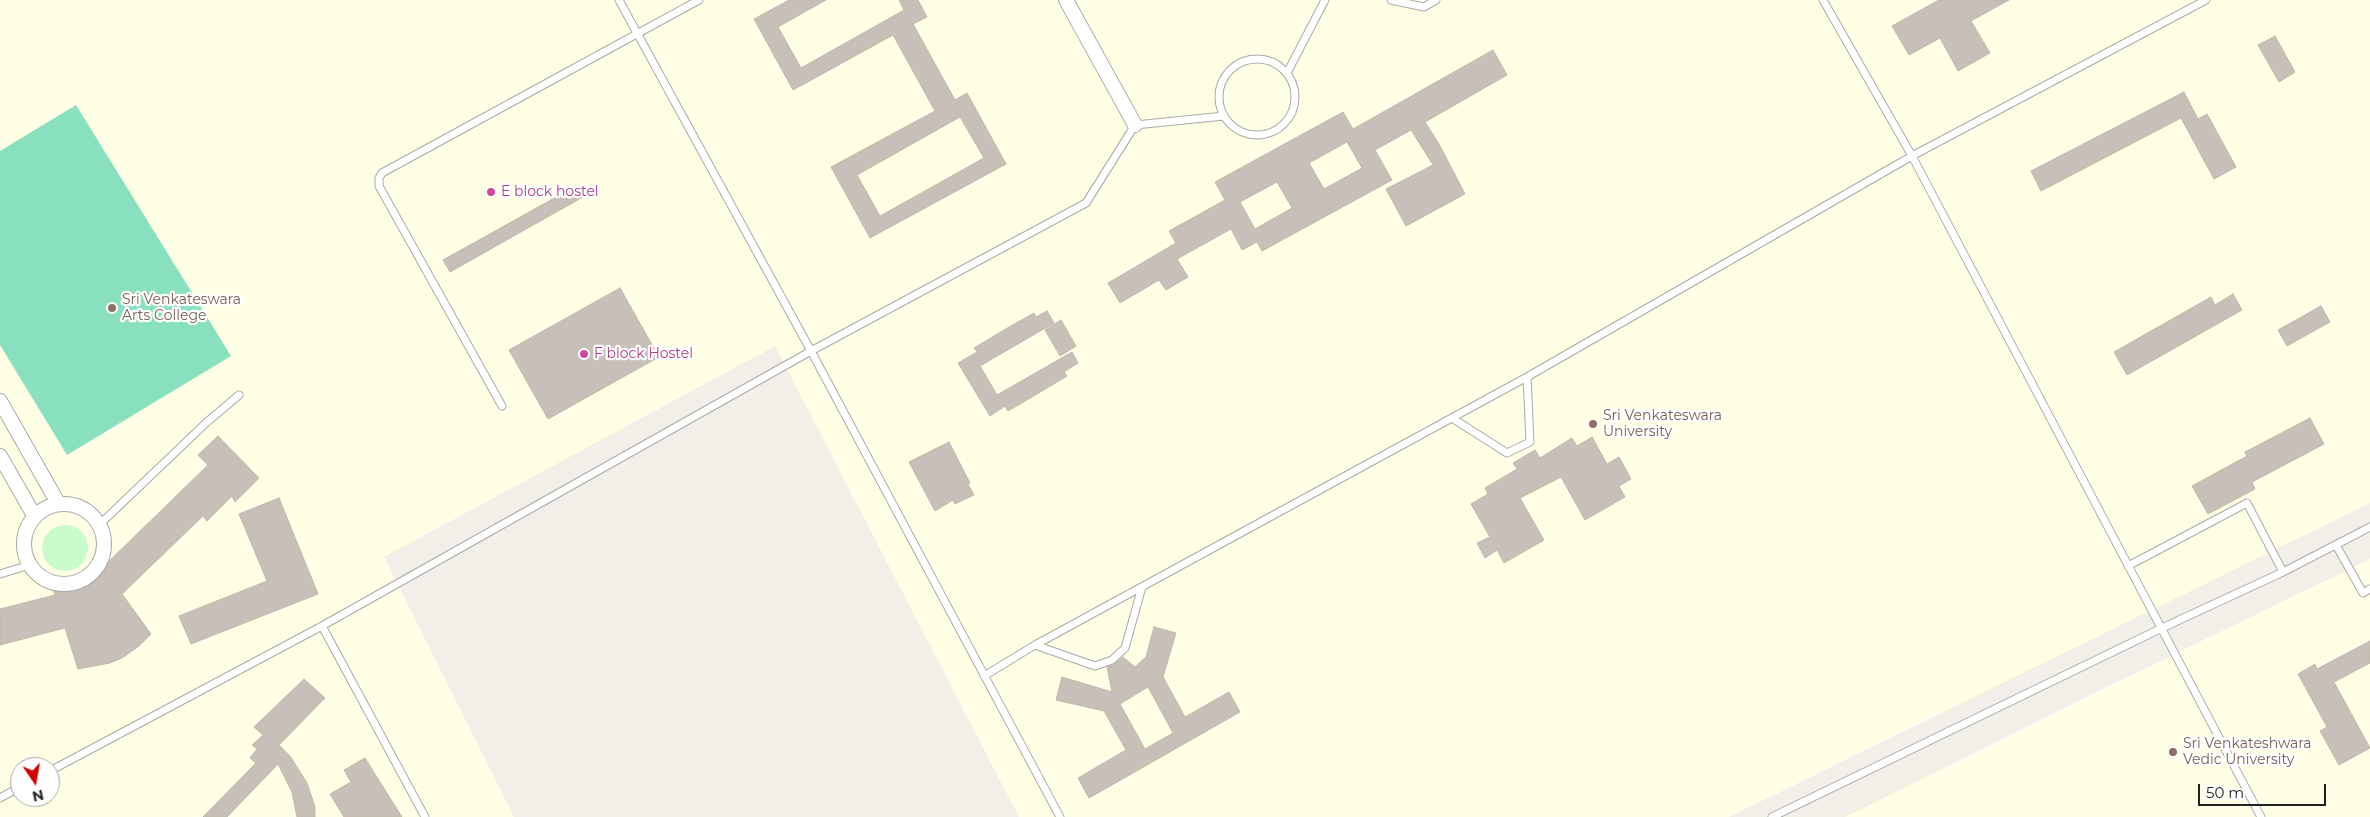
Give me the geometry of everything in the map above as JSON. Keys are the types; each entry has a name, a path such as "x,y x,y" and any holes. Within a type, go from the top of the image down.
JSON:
{"street":[{"path":"1066,0 1135,125"},
{"path":"0,400 58,503 84,510 99,525 104,538 103,554 96,568 85,578 70,583 55,583 41,576 30,565 25,552 25,537 35,517 58,503"},
{"path":"0,456 35,517"}],"lane":[{"path":"619,0 811,350 1060,817"},
{"path":"502,406 379,186 379,178 382,173 699,0"},
{"path":"1287,73 1325,0"},
{"path":"1391,0 1424,7 1436,0"},
{"path":"1823,0 1912,156 2261,817"},
{"path":"984,676 1035,645 1527,377 1912,156 2206,0"},
{"path":"1254,59 1266,60 1278,65 1287,73 1293,84 1295,102 1288,120 1279,128 1267,134 1255,135 1242,132 1232,126 1224,116 1219,92 1223,80 1236,66 1254,59"},
{"path":"60,766 322,626 811,350 1086,203 1135,125 1224,116"},
{"path":"1452,418 1507,453 1530,442 1527,377"},
{"path":"99,525 207,422 239,395"},
{"path":"2128,566 2247,503 2283,572"},
{"path":"1772,817 2162,628 2283,572 2370,527"},
{"path":"2336,545 2363,593 2370,589"},
{"path":"0,574 30,565"},
{"path":"1035,645 1095,666 1112,660 1125,648 1142,587"},
{"path":"322,626 425,817"}],"shaded area":[{"name":"Sri Venkateswara University","path":"0,0 2370,0 2370,503 1729,817 1019,817 775,346 384,557 514,817 0,817"},
{"name":"Sri Venkateshwara Vedic University","path":"2370,559 2370,817 1845,817 2107,687"}],"green space":[{"path":"76,105 231,356 67,455 0,345 0,151"},
{"path":"65,525 78,529 84,535 88,548 84,561 78,567 65,571 52,567 46,561 42,548 46,535 52,529"}],"building":[{"path":"789,0 826,0 778,27 801,68 904,10 899,0 918,0 927,17 913,24 955,100 967,93 1006,164 870,238 831,167 935,111 893,35 793,90 754,19","holes":["960,117 984,158 880,216 857,175"]},
{"path":"1939,0 2009,0 1971,21 1990,53 1958,71 1940,38 1909,55 1892,26"},
{"path":"2275,36 2295,72 2279,82 2258,45"},
{"path":"1493,50 1507,75 1425,122 1439,144 1465,194 1406,226 1386,189 1433,165 1411,130 1375,150 1392,180 1262,251 1257,242 1242,250 1231,229 1177,259 1188,277 1166,290 1159,280 1120,303 1108,283 1176,243 1169,231 1225,200 1215,182 1343,112 1353,129","holes":["1347,142 1362,168 1324,189 1309,163","1277,182 1292,208 1255,229 1240,202"]},
{"path":"2184,92 2198,119 2207,114 2236,167 2214,179 2181,118 2041,191 2031,171"},
{"path":"576,186 583,197 450,272 443,260"},
{"name":"F block Hostel","path":"620,288 659,357 548,419 509,350"},
{"path":"2233,294 2242,310 2127,375 2114,352 2211,297 2215,305"},
{"path":"2321,306 2330,322 2287,346 2278,330"},
{"path":"1047,311 1054,323 980,366 997,395 1072,352 1078,363 1064,372 1067,376 1008,411 1005,406 990,416 958,363 977,352 974,348 1009,327 1034,313 1036,317"},
{"path":"1061,320 1076,346 1060,356 1045,330"},
{"path":"2310,418 2324,444 2252,482 2255,489 2208,514 2192,486 2247,456 2245,452"},
{"path":"218,436 259,478 235,502 232,496 207,521 203,516 122,594 151,634 139,646 122,658 110,663 78,669 65,628 0,645 0,609 55,595 53,590 71,588 80,584 100,565 102,568 208,465 198,455"},
{"path":"1592,437 1607,464 1619,457 1631,479 1619,486 1625,497 1585,520 1561,477 1520,498 1544,540 1504,563 1497,550 1485,558 1477,543 1490,537 1471,504 1488,494 1485,488 1517,469 1513,463 1535,450 1540,458 1572,438 1577,446"},
{"path":"949,442 970,483 968,484 974,495 955,504 953,500 935,511 909,462"},
{"path":"279,498 318,594 191,644 179,616 267,581 239,514"},
{"path":"1154,627 1176,633 1163,677 1185,717 1229,692 1240,712 1089,798 1078,778 1126,750 1104,711 1056,700 1062,677 1112,692 1107,667 1115,664 1123,657 1135,667 1146,657","holes":["1148,687 1173,733 1145,749 1120,704"]},
{"path":"2370,641 2370,663 2334,682 2370,748 2339,765 2320,731 2327,727 2298,674 2315,664 2317,669"},
{"path":"304,679 325,698 279,745 290,756 307,783 315,807 315,817 297,817 292,792 278,764 227,817 203,817 256,763 250,758 257,749 252,745 263,735 254,727"},
{"path":"365,758 402,817 344,817 330,794 351,782 344,770"}],"place":[{"name":"E block hostel","path":"491,192"},
{"name":"Sri Venkateswara Arts College","path":"112,308"},
{"name":"F block Hostel","path":"584,354"},
{"name":"Sri Venkateswara University","path":"1593,424"},
{"name":"Sri Venkateshwara Vedic University","path":"2173,752"}]}
